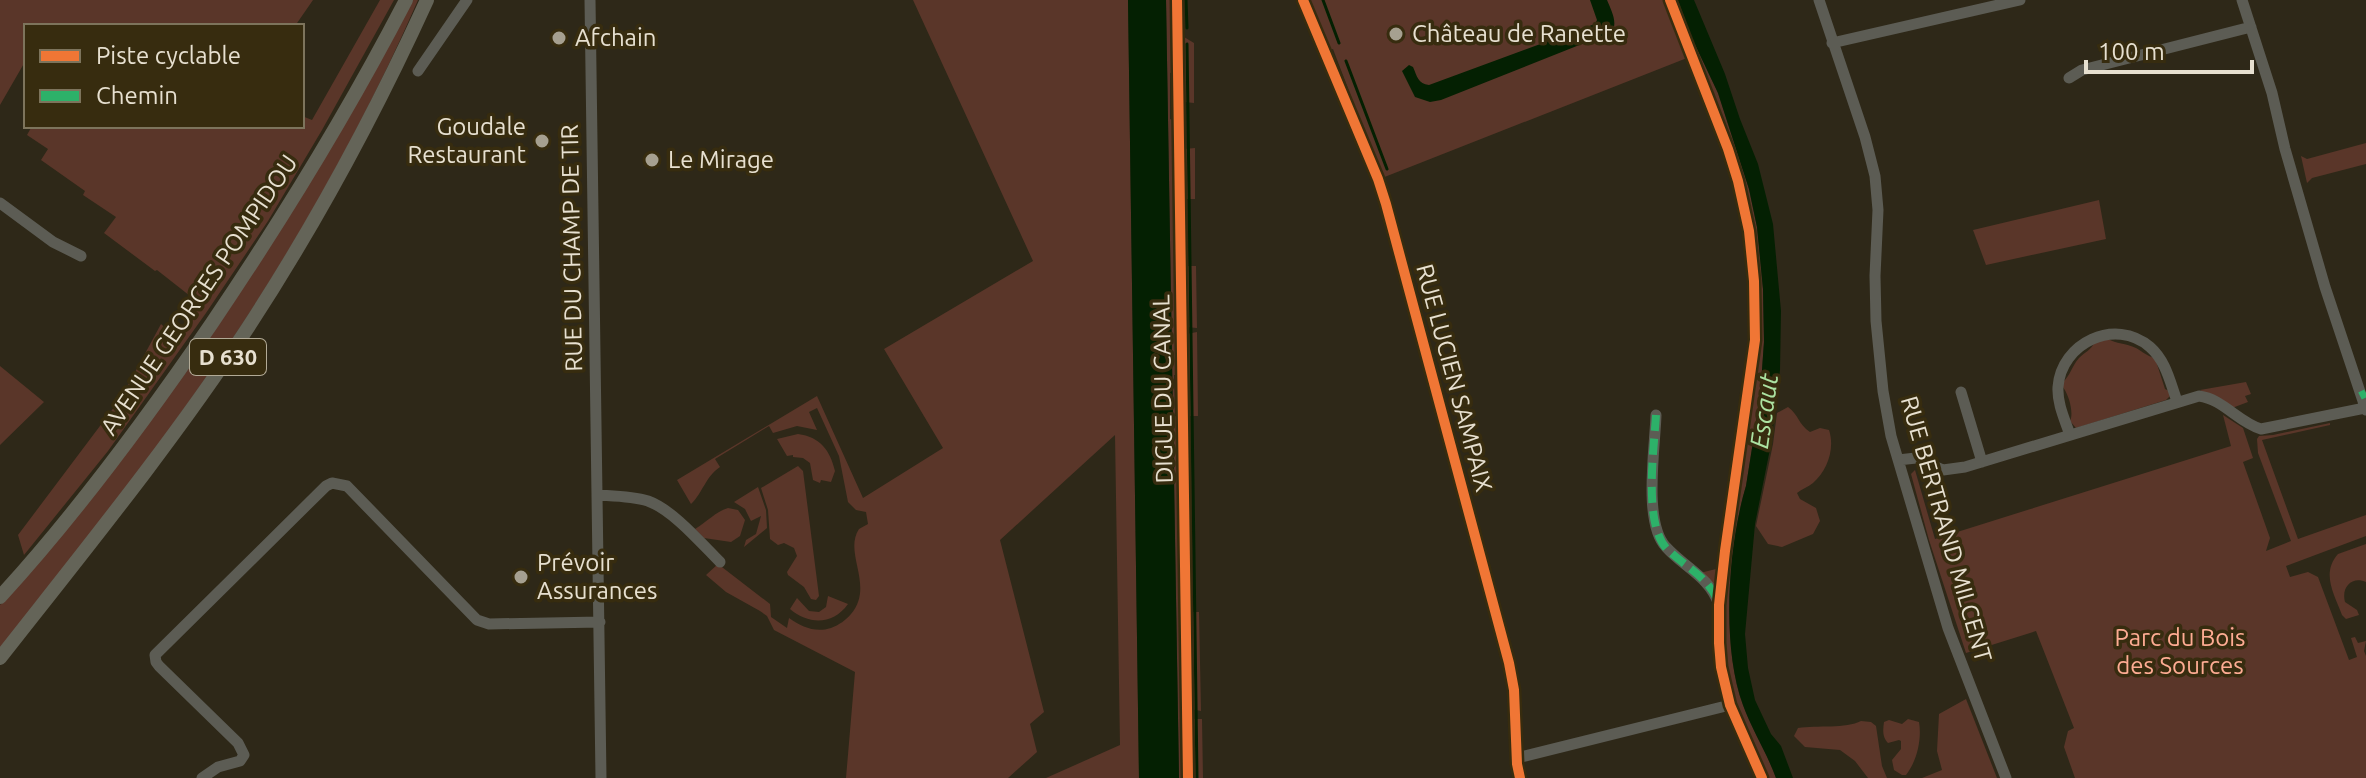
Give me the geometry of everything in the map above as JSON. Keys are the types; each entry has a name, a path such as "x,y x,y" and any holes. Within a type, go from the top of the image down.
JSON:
{"main road":[{"name":"AVENUE GEORGES POMPIDOU","path":"0,597 104,471 183,366 288,208 368,72 406,0"},
{"name":"AVENUE GEORGES POMPIDOU","path":"0,658 162,447 248,328 354,148 427,0"},
{"path":"414,28 435,0"}],"street":[{"path":"418,71 467,0"},
{"name":"RUE DU CHAMP DE TIR","path":"590,0 601,778"},
{"name":"DIGUE DU CANAL","path":"1177,0 1188,778"},
{"name":"RUE LUCIEN SAMPAIX","path":"1303,0 1386,204 1505,647 1514,690 1520,778"},
{"name":"RUE BERTRAND MILCENT","path":"1819,0 1865,137 1877,184 1875,286 1878,345 1884,398 1898,460 1948,628 2006,778"},
{"path":"1832,43 2020,0"},
{"path":"1898,460 1916,458 1938,469 1948,470 2199,396 2208,397 2261,429 2366,409 2316,257 2272,93 2242,0"},
{"path":"2069,78 2082,70 2251,27"},
{"path":"0,203 53,242 81,256"},
{"path":"2070,435 2059,403 2060,376 2073,353 2096,337 2123,335 2148,346 2165,368 2177,401"},
{"path":"1961,392 1982,462"},
{"path":"1656,415 1652,508 1656,531 1666,548 1707,583 1719,605 1721,667 1730,705 1762,778"},
{"path":"202,778 218,767 240,761 244,755 238,743 159,666 155,655 332,483 347,486 477,620 489,624 600,622"},
{"path":"598,495 655,504 720,562"},
{"path":"1517,758 1730,705"}],"green space":[{"path":"0,0 313,0 296,24 24,24 24,63 0,105"},
{"path":"380,0 394,0 268,221 108,451 24,555 18,535 121,398 161,324 175,337 199,303 104,233 116,217 83,195 85,191 41,160 48,149 27,135 31,128 304,128 304,117 312,120"},
{"path":"413,0 418,0 371,101 318,200 260,296 150,455 0,649 0,605 83,507 380,62"},
{"path":"913,0 1128,0 1139,778 1046,778 1120,745 1115,435 1000,540 1044,712 1030,724 1037,752 1008,778 846,778 855,672 774,630 767,616 726,592 706,575 718,564 770,604 771,617 787,628 789,618 809,628 831,628 851,614 860,592 855,538 859,529 868,524 866,512 856,510 848,502 839,456 817,408 809,412 817,430 797,426 773,433 769,426 715,459 720,467 691,504 677,480 817,396 863,498 943,448 884,349 1033,261"},
{"path":"1166,0 1172,0 1174,72 1170,73 1170,119 1175,121 1179,375 1174,375 1175,416 1179,418 1183,707 1180,711 1180,739 1184,742 1184,778 1179,778"},
{"path":"1309,0 1667,0 1706,97 1687,58 1382,178 1333,49 1330,50"},
{"path":"1672,0 1677,0 1718,93 1749,189 1757,227 1764,342 1760,398 1731,566 1730,626 1736,681 1743,705 1776,778 1766,778 1740,719 1729,682 1723,636 1723,589 1728,542 1756,354 1758,308 1755,266 1741,187 1730,150"},
{"path":"1184,37 1194,43 1194,103 1182,99 1181,42"},
{"path":"2366,143 2366,164 2312,178 2307,183 2301,156 2307,159"},
{"path":"1195,148 1195,199 1184,199 1184,149"},
{"path":"2099,200 2106,239 1986,265 1973,230"},
{"path":"1186,266 1196,266 1197,328 1186,327"},
{"path":"1197,332 1198,416 1188,416 1187,334"},
{"path":"2108,339 2132,346 2155,358 2170,396 2166,400 2076,428 2070,421 2071,409 2063,382 2079,358 2094,343"},
{"path":"0,366 44,402 0,445"},
{"path":"1747,379 1719,577 1713,584 1700,573 1720,568 1728,497"},
{"path":"2246,382 2251,394 2245,396 2248,402 2232,408 2200,390"},
{"path":"1788,407 1810,432 1820,428 1829,430 1831,444 1823,472 1797,493 1800,499 1816,508 1820,521 1813,534 1782,547 1768,544 1756,526 1777,413"},
{"name":"Parc du Bois des Sources","path":"2223,415 2243,428 2253,458 2243,462 2270,538 2266,551 2291,541 2258,453 2257,439 2259,436 2330,423 2262,440 2298,539 2366,515 2366,536 2286,566 2290,577 2308,572 2318,577 2349,660 2357,657 2351,638 2355,637 2358,643 2366,641 2366,778 2075,778 2064,747 2068,731 2074,728 2036,631 1966,653 1911,474 1915,470 1935,539 2231,446"},
{"path":"798,434 818,441 827,451 835,471 831,482 813,480 810,463 803,458 787,456 777,439"},
{"path":"798,466 803,471 819,596 816,600 811,599 804,587 788,575 797,556 794,548 784,543 778,545 770,539 768,510 761,488"},
{"path":"758,487 766,510 767,528 744,547 746,540 756,534 761,516 751,521 745,509 734,502"},
{"path":"728,508 738,510 745,520 740,536 731,542 704,538 695,529 719,512"},
{"path":"2366,544 2366,582 2356,580 2349,584 2344,597 2345,602 2359,615 2346,619 2333,591 2330,569 2338,554"},
{"path":"828,596 848,604 828,619 805,618 790,609 797,598 809,611 819,612 826,607"},
{"path":"1199,612 1201,711 1191,709 1189,615"},
{"path":"1966,699 1997,778 1922,778 1942,770 1937,751 1939,714"},
{"path":"1193,719 1202,719 1203,778 1192,778"},
{"path":"1908,719 1919,722 1919,743 1910,769 1902,775 1894,770 1892,760 1901,749 1901,741 1888,743 1884,736 1884,722 1889,720 1902,724"},
{"path":"1861,721 1876,726 1882,766 1887,778 1868,778 1855,761 1840,750 1805,747 1794,736 1798,728 1839,726"}],"water":[{"path":"1128,0 1166,0 1179,778 1139,778"},
{"path":"1590,0 1607,0 1614,20 1612,32 1441,100 1430,102 1415,97 1402,71 1409,65 1413,67 1420,81 1429,85 1595,24 1597,20"},
{"name":"Escaut","path":"1678,0 1694,0 1758,164 1773,224 1781,311 1780,370 1771,444 1755,524 1745,634 1755,700 1771,734 1781,746 1793,778 1776,778 1743,705 1736,681 1730,625 1731,566 1760,398 1764,342 1757,227 1749,189 1718,93"}],"waterway":[{"path":"1186,0 1187,28"},
{"path":"1323,0 1339,43"},
{"path":"1187,44 1197,778"},
{"path":"1346,61 1387,169"}],"marked path":[{"path":"2360,396 2366,393"},
{"path":"1656,415 1652,466 1655,522 1667,549 1709,586 1718,602"}],"cycle path":[{"path":"1177,0 1188,778"},
{"path":"1303,0 1386,204 1509,663 1514,690 1520,778"},
{"path":"1670,0 1728,149 1749,231 1755,340 1725,551 1719,605 1719,643 1730,705 1762,778"}],"place":[{"name":"Château de Ranette","path":"1396,34"},
{"name":"Afchain","path":"559,38"},
{"name":"Goudale Restaurant","path":"542,141"},
{"name":"Le Mirage","path":"652,160"},
{"name":"Prévoir Assurances","path":"521,577"}]}
